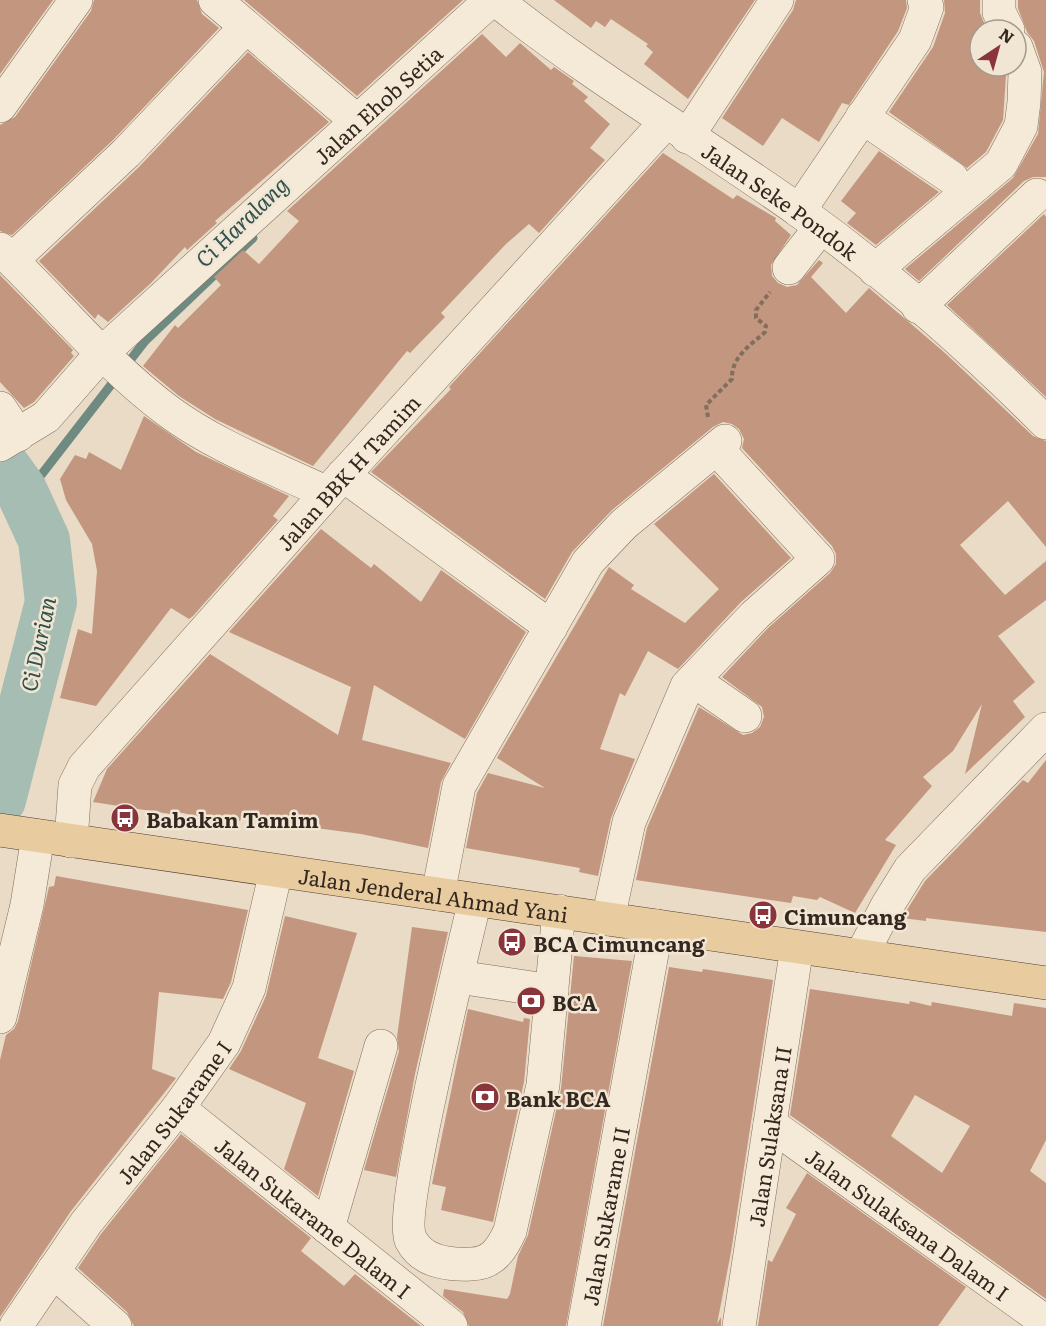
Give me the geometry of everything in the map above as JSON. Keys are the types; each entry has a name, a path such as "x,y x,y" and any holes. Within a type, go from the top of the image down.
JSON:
{"main road":[{"name":"Jalan Jenderal Ahmad Yani","path":"17,833 797,947 1045,980"}],"street":[{"path":"0,106 76,0"},
{"path":"214,0 357,121"},
{"name":"Jalan BBK H Tamim","path":"71,841 75,784 84,767 335,484 676,130 777,0"},
{"path":"789,268 810,220 862,117 915,40 927,8 924,0"},
{"path":"999,0 999,12 1002,18"},
{"name":"Jalan Seke Pondok","path":"502,6 676,130 810,220 875,270 1016,393 1046,423"},
{"name":"Jalan Ehob Setia","path":"9,440 46,417 114,363 357,121 502,6"},
{"path":"246,27 126,153 6,255 114,363 169,412 218,441 335,484 551,627"},
{"path":"875,270 1001,164 1021,126 1025,78"},
{"path":"862,117 951,178"},
{"path":"918,307 1043,195"},
{"path":"0,408 9,440"},
{"path":"438,894 459,786 597,549 633,516 721,445 818,559 755,615 693,680 658,750 629,822 608,919"},
{"path":"693,680 745,716"},
{"path":"861,956 887,906 910,869 1046,729"},
{"path":"0,1017 27,905 17,833"},
{"name":"Jalan Sukarame I","path":"16,1326 86,1223 178,1108 224,1043 249,988 276,871"},
{"path":"475,900 412,1189 410,1239 423,1256 457,1264 477,1264 487,1261 502,1249 510,1232 543,1085 559,911"},
{"name":"Jalan Sukarame II","path":"584,1326 657,926"},
{"name":"Jalan Sulaksana II","path":"739,1326 797,947"},
{"path":"458,977 552,992"},
{"path":"328,1228 381,1046"},
{"name":"Jalan Sukarame Dalam I","path":"178,1108 451,1326"},
{"name":"Jalan Sulaksana Dalam I","path":"770,1124 1046,1322"},
{"path":"53,1271 115,1326"}],"path":[{"path":"721,445 724,435 709,420 705,412 706,405 732,379 731,368 735,360 765,332 766,326 756,318 756,310 789,268"}],"building":[{"path":"0,0 53,0 0,74"},
{"path":"94,0 197,0 202,14 219,28 113,140 12,235 0,231 0,125 15,117 91,11"},
{"path":"244,0 463,0 357,96"},
{"path":"554,0 755,0 688,99 644,64 653,52 646,46 648,44 611,19 605,27 596,21 591,28"},
{"path":"796,0 906,0 907,8 898,31 849,105 842,103 819,142 782,118 763,146 722,118 793,10"},
{"path":"944,0 980,0 982,18 968,18 968,78 1006,78 1003,120 986,152 967,168 889,112 933,47 945,13"},
{"path":"1018,0 1046,0 1046,177 1033,177 1024,181 919,281 905,269 1013,178 1038,134 1044,72 1034,41 1028,33 1028,18 1022,18"},
{"path":"482,34 506,57 520,43 551,70 554,67 574,81 572,84 588,97 584,101 610,124 590,148 605,160 539,233 529,224 506,244 441,313 445,317 410,353 407,351 313,466 215,419 179,396 143,366 175,325 178,328 221,285 214,277 243,250 259,264 299,221 287,211"},
{"path":"248,52 329,122 215,221 217,223 187,250 185,247 151,283 108,322 98,314 95,319 39,261 139,167"},
{"path":"879,151 939,192 876,245 847,223 856,213 841,201"},
{"path":"663,153 733,199 737,195 776,218 775,221 791,235 771,265 772,276 778,283 787,287 797,285 819,260 823,263 811,277 846,313 869,288 945,353 1033,436 1046,441 1046,547 1008,501 960,545 1005,595 1046,561 1046,600 998,636 1035,682 1013,701 1025,717 965,774 982,704 953,751 923,777 932,786 885,840 896,845 855,913 820,897 817,900 793,896 791,903 636,880 647,828 699,707 743,735 752,733 760,727 764,717 762,707 722,677 768,628 830,573 836,564 836,554 832,546 742,448 744,439 739,429 723,422 713,427 612,510 572,552 545,599 371,472 451,389 449,387"},
{"path":"1044,214 1046,217 1046,397 947,305"},
{"path":"0,275 73,350 71,353 74,356 34,402 24,408 0,382"},
{"path":"144,416 196,452 289,496 273,516 278,520 193,616 189,619 171,608 96,706 60,698 78,629 92,634 97,571 92,544 66,500 60,479 75,455 86,459 89,452 121,470"},
{"path":"714,474 791,558 741,602 678,669 648,651 625,696 620,693 600,749 635,759 611,818 598,876 579,872 580,868 466,848 477,793 488,773 545,788 497,758 609,567 634,585 631,589 685,623 719,589 654,524"},
{"path":"321,529 371,568 374,564 421,602 441,570 526,632 465,739 374,685 362,740 451,763 441,782 428,848 361,834 241,818 240,821 216,818 215,820 178,812 177,815 93,802 107,769 210,654 338,735 351,687 229,632"},
{"path":"1046,760 1046,932 926,918 926,921 902,918 925,881 1023,780 1028,783"},
{"path":"56,876 248,910 231,982 223,999 159,992 152,1069 176,1078 71,1211 0,1317 0,1060 6,1035 14,1029 18,1021 49,887 54,886"},
{"path":"285,916 357,933 318,1058 354,1071 318,1196 284,1169 306,1103 229,1069 241,1051 266,996"},
{"path":"412,927 448,932 415,1074 396,1177 364,1170 399,1051 397,1037"},
{"path":"574,956 632,961 566,1326 469,1326 463,1312 443,1296 444,1289 507,1299 510,1294 518,1256 528,1235 561,1089"},
{"path":"669,967 702,972 703,969 773,980 731,1252 717,1324 721,1317 721,1326 603,1326"},
{"path":"810,989 909,1004 910,1001 931,1006 932,1002 1012,1016 1014,1003 1046,1008 1046,1140 1030,1171 1046,1183 1046,1299 790,1115","holes":["915,1095 970,1126 942,1173 891,1136"]},
{"name":"Bank BCA","path":"468,1009 523,1022 524,1018 530,1019 524,1082 493,1222 441,1210 446,1187 432,1184"},
{"path":"181,1134 311,1238 301,1251 344,1286 355,1274 421,1326 134,1326 127,1312 78,1268 101,1234"},
{"path":"807,1173 966,1287 938,1326 758,1326 768,1260 772,1262 796,1214 786,1208"}],"waterway":[{"name":"Ci Haralang","path":"24,497 145,341 253,238"},
{"name":"Ci Durian","path":"0,461 21,490 44,540 51,602 0,800"}],"place":[{"name":"Babakan Tamim","path":"125,818"},
{"name":"Cimuncang","path":"763,915"},
{"name":"BCA Cimuncang","path":"512,942"},
{"name":"BCA","path":"531,1001"},
{"name":"Bank BCA","path":"485,1097"}]}
